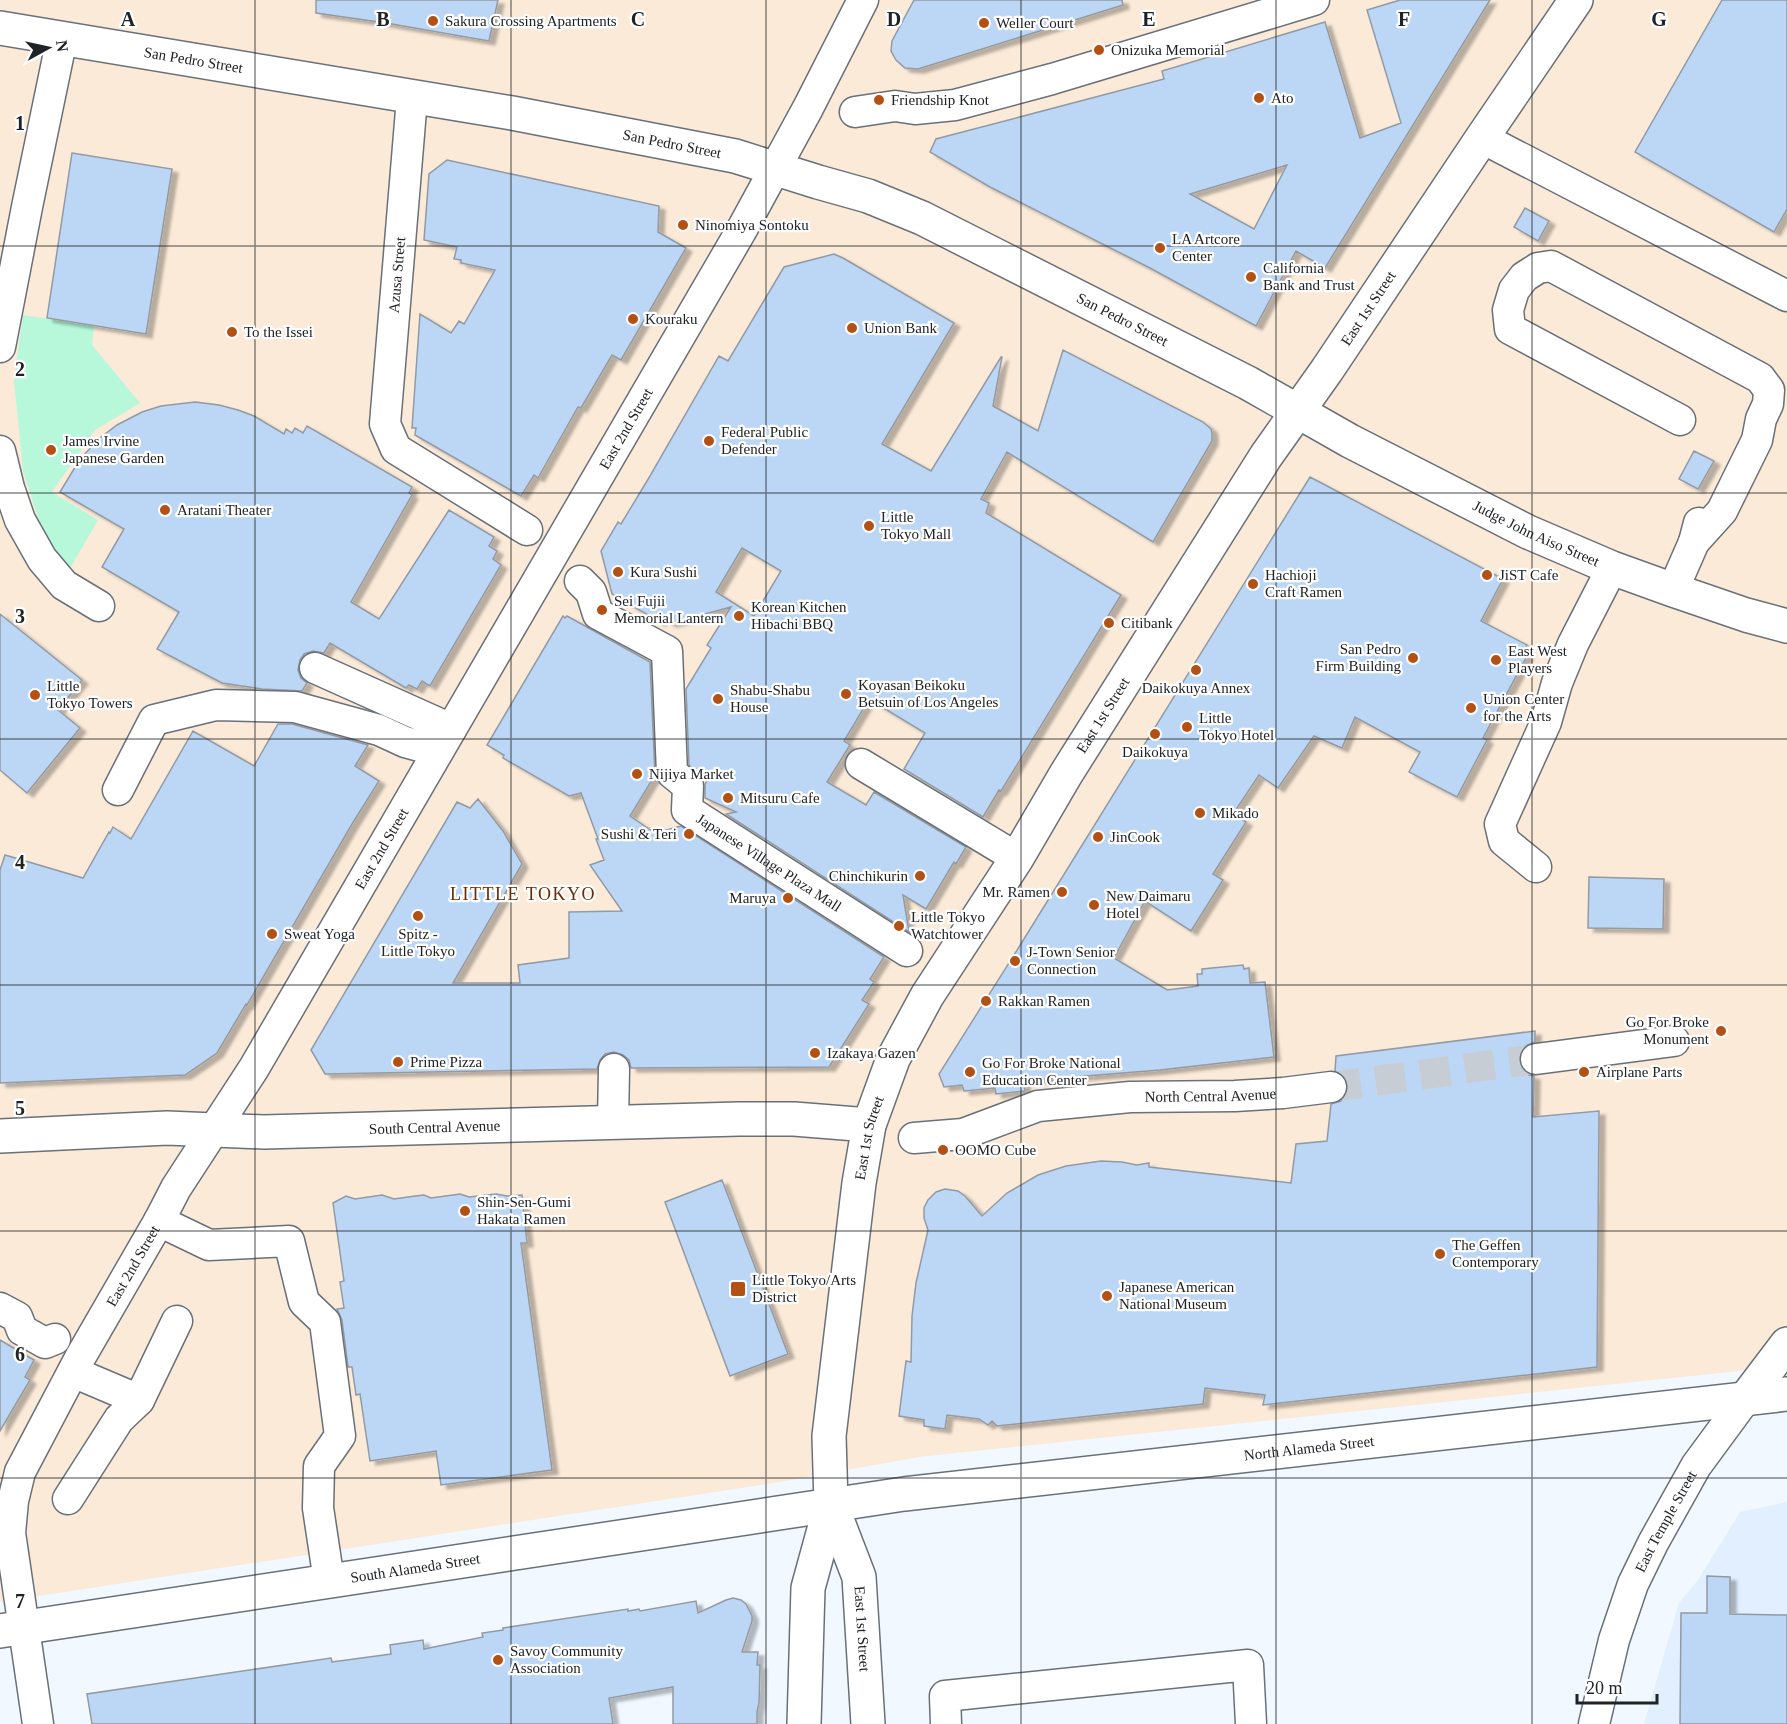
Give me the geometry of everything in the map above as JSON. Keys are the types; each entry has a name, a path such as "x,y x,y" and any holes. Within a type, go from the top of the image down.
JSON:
{"main road":[{"name":"East 1st Street","path":"804,1724 807,1588 831,1504 829,1436 859,1183 869,1125 892,1059 927,996 1017,858 1066,774 1266,456 1327,370 1573,1"},
{"name":"San Pedro Street","path":"0,28 512,113 735,156 868,196 922,218 1248,383 1297,412"},
{"name":"Judge John Aiso Street","path":"1297,412 1528,532 1612,568 1746,615 1787,626"},
{"name":"South Central Avenue","path":"0,1136 167,1128 264,1132 794,1119 869,1125"},
{"name":"East Temple Street","path":"1746,1398 1787,1344"},
{"name":"North Alameda Street","path":"831,1504 927,1491 1787,1394"},
{"name":"East 1st Street","path":"831,1504 860,1577 868,1724"},
{"name":"South Alameda Street","path":"12,1629 831,1504"}],"street":[{"name":"East 2nd Street","path":"38,1724 12,1629 10,1533 13,1501 20,1472 77,1364 176,1188 254,1068 741,231 808,108 863,0"},
{"path":"855,112 895,106 915,109 955,105 1052,79 1314,0"},
{"path":"0,347 62,38"},
{"name":"Azusa Street","path":"412,98 385,424 396,450 527,530"},
{"path":"1482,138 1787,296"},
{"path":"1673,590 1694,542 1705,503 1746,430 1761,419 1768,404 1768,390 1760,378 1551,266 1538,267 1524,277 1514,290 1508,310 1510,329 1680,420"},
{"path":"0,451 9,488 20,519 42,559 64,585 99,606"},
{"path":"1536,867 1504,841 1500,824 1546,722 1557,683 1573,644 1612,568"},
{"name":"Japanese Village Plaza Mall","path":"580,581 591,592 598,614 667,651 672,773 688,786 687,810 907,951"},
{"path":"315,668 445,740"},
{"path":"118,790 154,720 216,705 295,707 380,730 405,742 445,740"},
{"path":"861,764 1017,858"},
{"path":"1536,1059 1674,1041"},
{"path":"613,1122 614,1069"},
{"name":"North Central Avenue","path":"914,1138 963,1134 1038,1106 1130,1096 1235,1096 1331,1087"},
{"path":"159,1221 209,1245 289,1241 304,1302 325,1322 340,1436 318,1466 318,1508 329,1581"},
{"path":"9,1312 22,1330 45,1343 55,1339 77,1364 139,1400"},
{"path":"68,1499 119,1419 139,1400 177,1321"},
{"name":"East Temple Street","path":"1594,1724 1614,1640 1634,1584 1653,1543 1696,1466 1746,1398"},
{"path":"946,1724 945,1696 1248,1665 1251,1724"}],"shaded area":[{"path":"0,0 1787,0 1787,1364 1730,1372 919,1457 786,1481 0,1602"},
{"path":"1787,1502 1787,1724 1644,1724 1679,1603 1698,1580 1740,1512"}],"green space":[{"name":"James Irvine Japanese Garden","path":"23,315 94,326 92,345 140,403 95,430 52,492 98,520 68,572 40,524 23,471 14,380"}],"building":[{"name":"Sakura Crossing Apartments","path":"316,0 498,0 489,41 316,13"},
{"name":"Weller Court","path":"914,0 1122,0 1123,5 918,69 905,68 896,60 891,51 892,41"},
{"path":"1400,0 1490,0 1325,268 1296,251 1256,326 1150,268 990,187 930,152 936,139 1164,79 1162,71 1325,22 1360,138 1401,123 1367,10","holes":["1287,165 1254,229 1190,194"]},
{"path":"1722,0 1787,0 1787,209 1774,232 1635,152"},
{"path":"72,153 172,169 146,334 47,318"},
{"path":"447,160 659,206 658,232 686,248 621,360 612,355 581,408 578,407 538,478 534,475 521,496 415,435 416,428 412,428 420,314 451,333 459,321 464,324 495,270 461,263 461,260 454,259 457,247 424,240 429,174"},
{"path":"1525,208 1549,221 1538,241 1514,227"},
{"path":"834,254 954,323 882,444 931,471 1001,357 993,406 1038,431 1063,350 1203,422 1212,433 1212,441 1153,542 1007,452 981,499 989,503 986,513 1121,595 983,817 904,769 925,733 869,699 844,741 850,745 827,782 866,805 874,792 966,847 956,864 954,862 926,909 903,895 909,932 726,814 736,812 705,798 707,781 689,765 686,689 711,648 707,645 731,607 671,623 660,616 660,622 612,594 601,551 618,522 621,524 719,356 728,361 784,267","holes":["742,548 781,571 754,616 716,592"]},
{"path":"195,402 238,410 254,416 284,434 286,429 292,433 295,428 303,433 307,426 412,487 409,493 412,495 351,602 379,619 449,510 494,537 489,546 497,551 493,559 501,565 430,686 422,681 417,689 409,685 406,688 330,643 324,653 313,651 304,654 300,660 298,670 301,678 307,683 302,691 262,689 222,683 157,649 179,612 102,567 124,529 60,492 80,459 101,437 117,425 142,412 161,406"},
{"path":"1694,451 1714,461 1698,489 1679,479"},
{"path":"1310,477 1503,579 1481,621 1527,645 1522,654 1527,656 1483,738 1487,740 1457,797 1409,772 1420,752 1355,717 1342,748 1314,736 1278,788 1259,775 1233,814 1246,822 1213,874 1223,880 1191,931 1145,901 1114,958 1167,990 1198,986 1197,974 1202,974 1202,969 1243,965 1244,969 1249,968 1250,983 1265,982 1274,1057 1160,1070 1024,1081 1025,1091 996,1094 995,1088 964,1091 962,1085 944,1087 939,1074"},
{"name":"Little Tokyo Towers","path":"0,614 82,680 58,710 80,728 27,793 0,770"},
{"path":"563,616 565,618 567,616 650,662 655,775 630,816 655,833 681,826 884,957 870,979 874,982 862,1000 869,1004 829,1067 631,1068 629,1060 614,1052 605,1054 597,1069 325,1074 311,1050 457,802 470,808 478,799 503,831 522,864 453,983 520,983 518,965 569,958 569,912 622,911 590,865 604,860 581,793 569,796 503,758 504,755 487,745"},
{"path":"278,724 292,724 368,745 355,766 379,781 217,1053 185,1075 0,1083 0,870 5,855 83,878 113,827 131,839 193,731 254,766"},
{"path":"1589,877 1664,879 1663,929 1588,928"},
{"path":"1535,1031 1535,1042 1525,1046 1520,1053 1519,1061 1523,1070 1534,1076 1533,1117 1599,1111 1597,1367 1263,1405 1265,1395 1205,1388 1203,1404 997,1426 992,1421 988,1425 979,1419 947,1415 945,1429 924,1426 924,1420 899,1416 906,1361 911,1362 912,1316 916,1283 928,1230 924,1208 936,1192 945,1189 958,1191 982,1216 1007,1193 1038,1175 1066,1166 1101,1161 1137,1165 1149,1163 1149,1167 1291,1183 1296,1144 1327,1141 1331,1104 1341,1101 1347,1093 1348,1084 1345,1077 1335,1071 1336,1056"},
{"path":"722,1180 788,1354 730,1376 665,1202"},
{"path":"460,1194 469,1197 496,1194 522,1195 527,1243 521,1243 552,1470 441,1485 436,1451 370,1461 360,1394 356,1395 352,1367 348,1367 342,1320 337,1309 344,1308 340,1282 344,1281 333,1203 346,1196 355,1199 382,1195 394,1199"},
{"path":"0,1340 34,1360 25,1377 30,1380 0,1431"},
{"path":"1707,1576 1730,1577 1730,1614 1787,1615 1787,1724 1680,1724 1681,1613 1707,1613"},
{"name":"Savoy Community Association","path":"733,1598 746,1604 752,1616 742,1652 758,1652 757,1665 760,1665 757,1724 673,1724 673,1687 609,1698 613,1724 92,1724 87,1694 331,1658 332,1662 391,1654 390,1645 423,1640 424,1649 483,1637 482,1633 503,1630 503,1628 628,1609 628,1611 639,1609 640,1611 696,1601 698,1613"}],"tunnel":[{"path":"1331,1087 1536,1059"}],"place":[{"name":"Sakura Crossing Apartments","path":"433,21"},
{"name":"Weller Court","path":"984,23"},
{"name":"Onizuka Memorial","path":"1099,50"},
{"name":"Ato","path":"1259,98"},
{"name":"Friendship Knot","path":"879,100"},
{"name":"Ninomiya Sontoku","path":"683,225"},
{"name":"LA Artcore Center","path":"1160,248"},
{"name":"California Bank and Trust","path":"1251,277"},
{"name":"Kouraku","path":"633,319"},
{"name":"Union Bank","path":"852,328"},
{"name":"To the Issei","path":"232,332"},
{"name":"Federal Public Defender","path":"709,441"},
{"name":"James Irvine Japanese Garden","path":"51,450"},
{"name":"Aratani Theater","path":"165,510"},
{"name":"Little Tokyo Mall","path":"869,526"},
{"name":"Kura Sushi","path":"618,572"},
{"name":"JiST Cafe","path":"1487,575"},
{"name":"Hachioji Craft Ramen","path":"1253,584"},
{"name":"Sei Fujii Memorial Lantern","path":"602,610"},
{"name":"Korean Kitchen Hibachi BBQ","path":"739,616"},
{"name":"Citibank","path":"1109,623"},
{"name":"San Pedro Firm Building","path":"1413,658"},
{"name":"East West Players","path":"1496,660"},
{"name":"Daikokuya Annex","path":"1196,670"},
{"name":"Koyasan Beikoku Betsuin of Los Angeles","path":"846,694"},
{"name":"Little Tokyo Towers","path":"35,695"},
{"name":"Shabu-Shabu House","path":"718,699"},
{"name":"Union Center for the Arts","path":"1471,708"},
{"name":"Little Tokyo Hotel","path":"1187,727"},
{"name":"Daikokuya","path":"1155,734"},
{"name":"Nijiya Market","path":"637,774"},
{"name":"Mitsuru Cafe","path":"728,798"},
{"name":"Mikado","path":"1200,813"},
{"name":"Sushi & Teri","path":"689,834"},
{"name":"JinCook","path":"1098,837"},
{"name":"Chinchikurin","path":"920,876"},
{"name":"Mr. Ramen","path":"1062,892"},
{"name":"Maruya","path":"788,898"},
{"name":"New Daimaru Hotel","path":"1094,905"},
{"name":"Spitz - Little Tokyo","path":"418,916"},
{"name":"Little Tokyo Watchtower","path":"899,926"},
{"name":"Sweat Yoga","path":"272,934"},
{"name":"J-Town Senior Connection","path":"1015,961"},
{"name":"Rakkan Ramen","path":"986,1001"},
{"name":"Go For Broke Monument","path":"1721,1031"},
{"name":"Izakaya Gazen","path":"815,1053"},
{"name":"Prime Pizza","path":"398,1062"},
{"name":"Go For Broke National Education Center","path":"970,1072"},
{"name":"Airplane Parts","path":"1584,1072"},
{"name":"OOMO Cube","path":"943,1150"},
{"name":"Shin-Sen-Gumi Hakata Ramen","path":"465,1211"},
{"name":"The Geffen Contemporary","path":"1440,1254"},
{"name":"Little Tokyo/Arts District","path":"738,1289"},
{"name":"Japanese American National Museum","path":"1107,1296"},
{"name":"Savoy Community Association","path":"498,1660"}],"district":[{"name":"LITTLE TOKYO","path":"523,894"}]}
